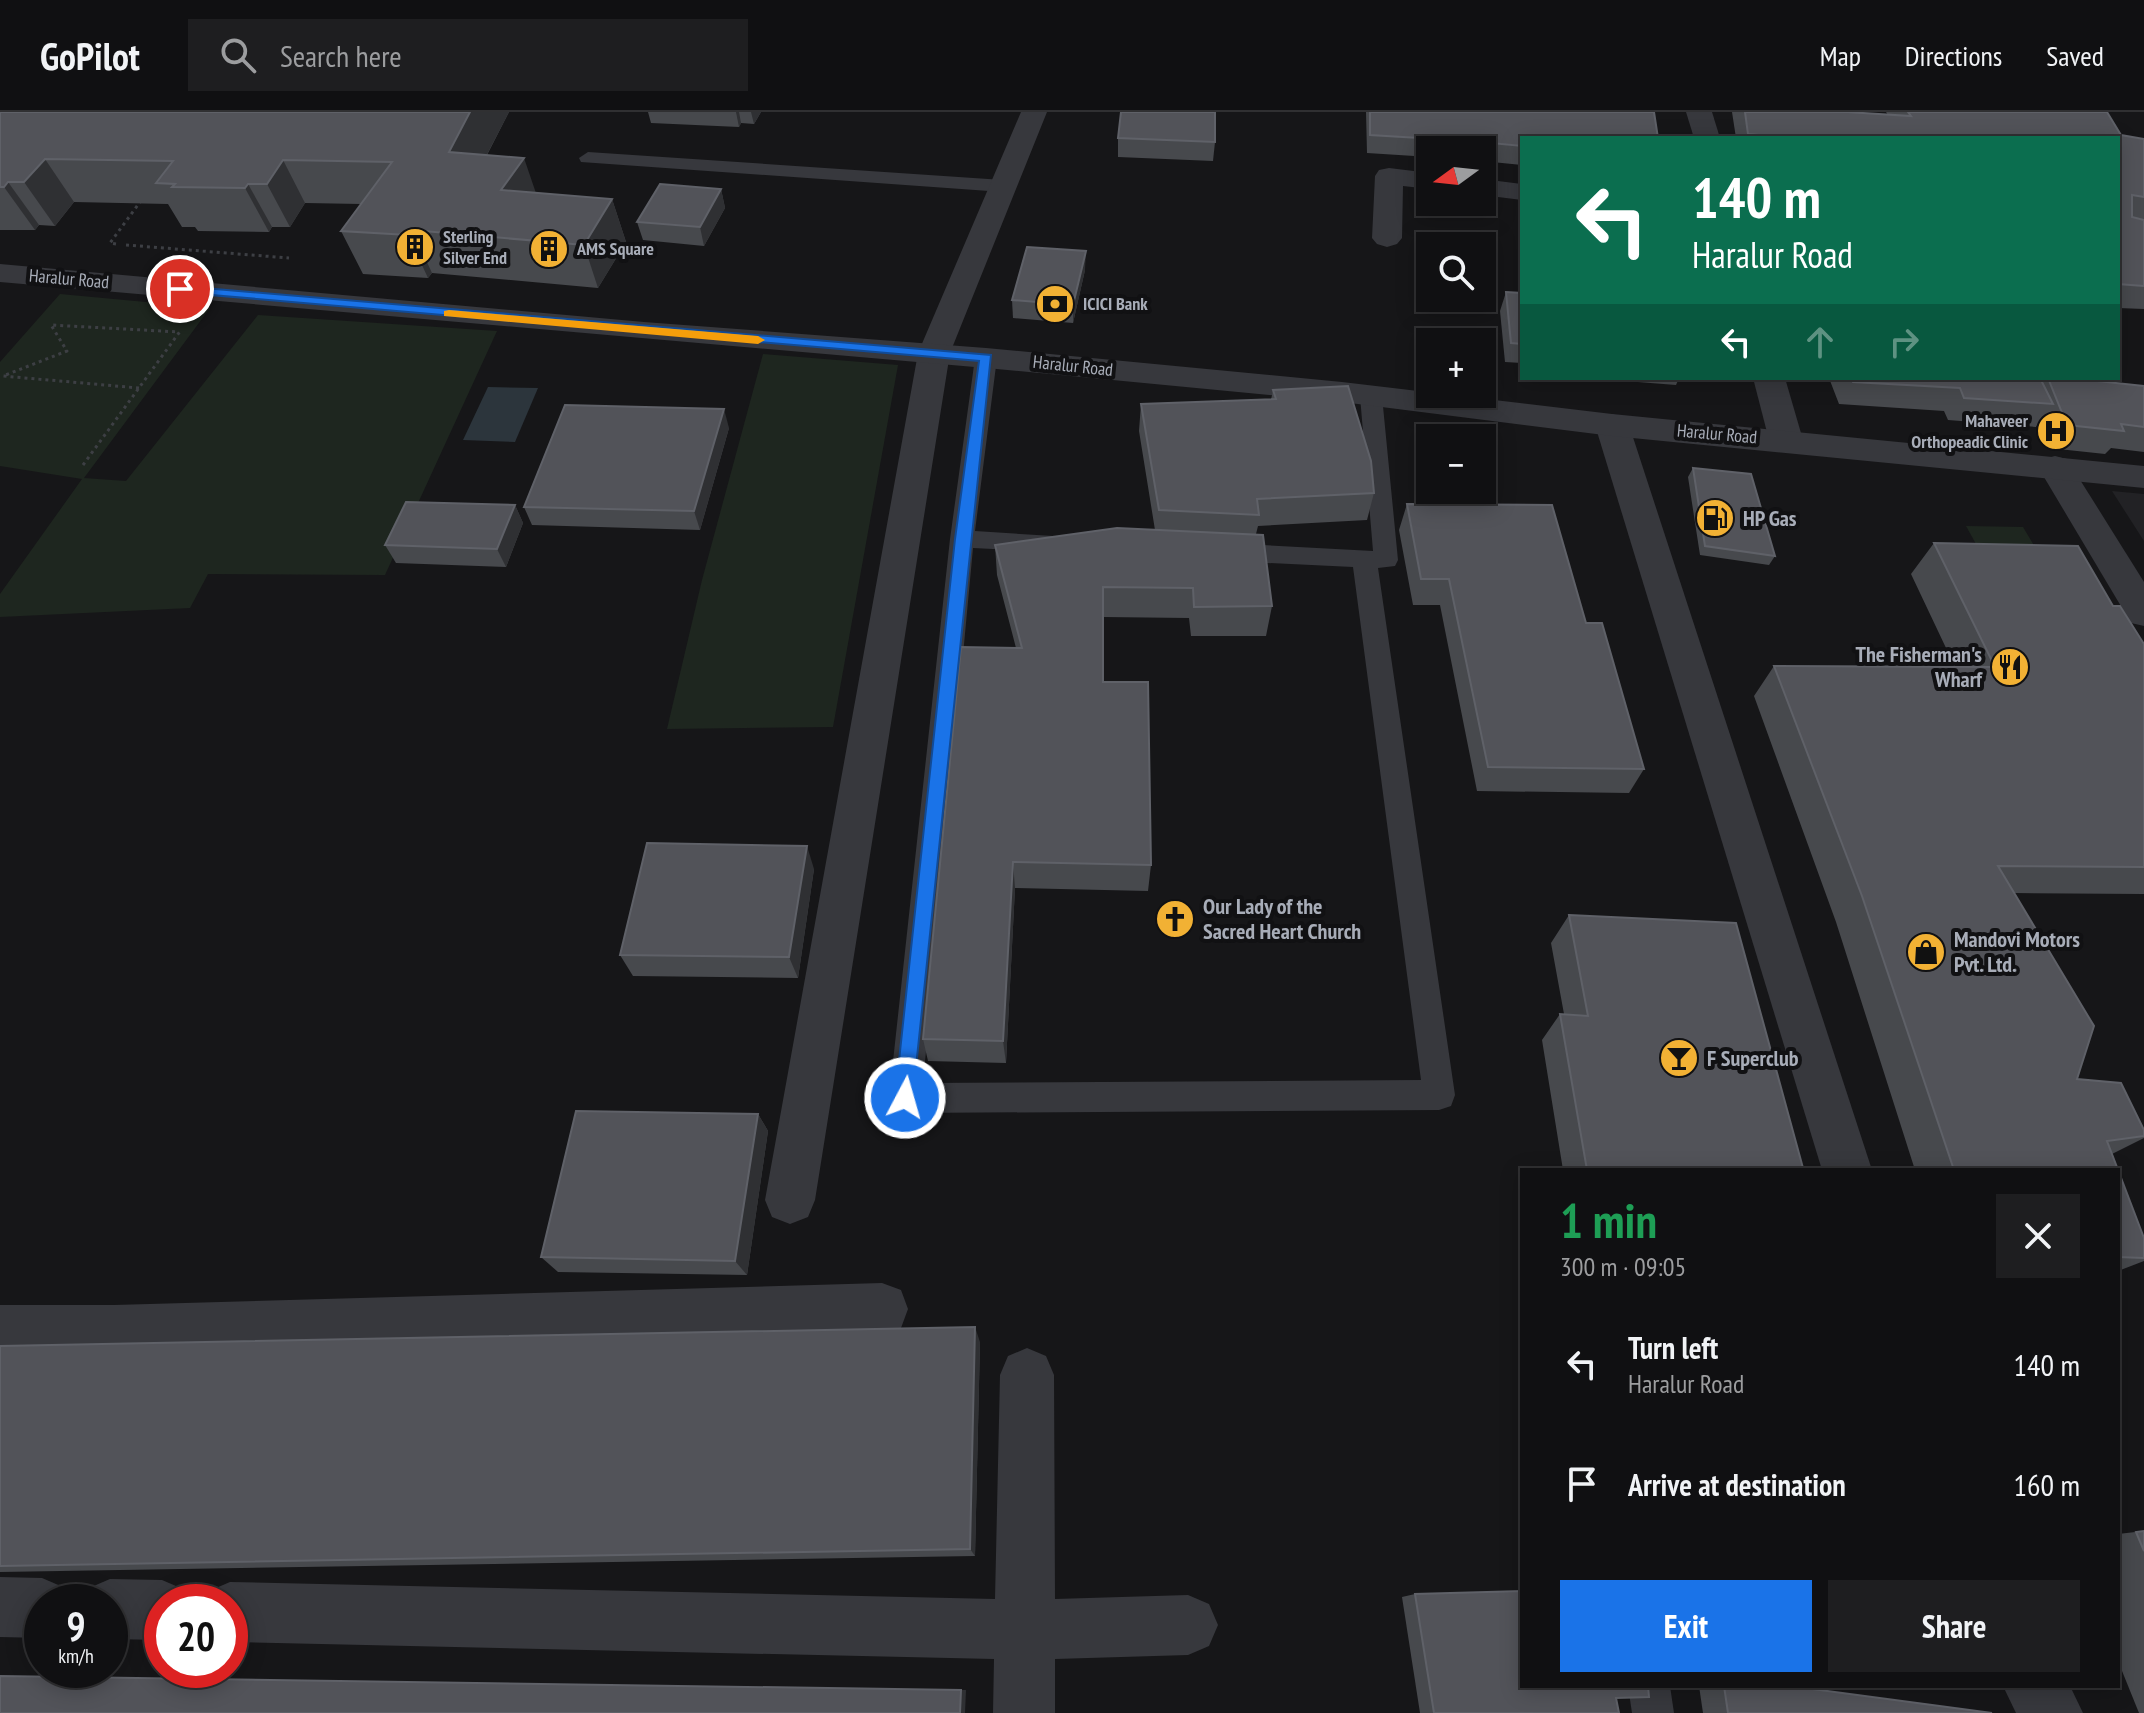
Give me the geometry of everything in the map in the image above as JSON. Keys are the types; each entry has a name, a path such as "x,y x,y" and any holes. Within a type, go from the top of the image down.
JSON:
{"street":[{"path":"790,1200 934,353 1034,112"},
{"path":"1699,112 1706,136"},
{"path":"1387,238 1389,176 1416,179"},
{"path":"1496,189 1520,192"},
{"name":"Haralur Road","path":"0,273 934,353 1371,396 1612,425 2144,477"},
{"path":"1770,380 1786,440"},
{"path":"1612,425 1846,1168"},
{"path":"2055,467 2144,613"},
{"path":"0,1332 114,1332 882,1309"},
{"path":"1024,1713 1027,1375"},
{"path":"0,1607 24,1608"},
{"path":"248,1612 1024,1630 1188,1625"},
{"path":"2035,1688 2052,1713"}],"lane":[{"path":"588,158 1003,186"},
{"path":"986,358 962,539 905,1098 1439,1095 1364,559"},
{"path":"1204,551 1386,560 1371,396"},
{"path":"962,539 1080,545"},
{"path":"1649,1688 1653,1713"}],"path":[{"path":"145,196 110,243 289,258"},
{"path":"83,465 179,332 212,292"},
{"path":"139,388 3,376 67,351 51,325 179,332"}],"shaded area":[{"path":"60,294 210,308 84,478 126,481 258,315 497,331 385,575 208,574 190,608 0,617 0,594 82,479 0,466 0,362"},
{"path":"763,354 898,365 833,727 667,729 702,580"},
{"path":"488,387 538,388 515,442 463,440"},
{"path":"2112,491 2144,494 2144,541"},
{"path":"1966,526 2023,527 2049,571 1991,571"}],"building":[{"path":"0,112 470,112 449,152 524,158 501,190 612,199 584,245 412,230 408,235 341,231 392,162 283,160 267,184 248,184 245,188 172,187 175,184 156,183 173,161 45,159 24,182 8,182 0,187"},
{"path":"1121,112 1215,112 1215,142 1118,138"},
{"path":"1370,112 1654,112 1658,136 1520,136 1520,146 1496,144 1496,136 1370,135"},
{"path":"1745,112 1847,112 1911,116 1908,112 2107,112 2121,135 2144,139 2144,197 2132,195 2132,217 2144,220 2144,286 2120,284 2120,136 1748,134"},
{"path":"660,184 721,189 700,227 637,222"},
{"path":"1027,247 1086,251 1073,305 1012,300"},
{"path":"1506,292 1520,293 1520,344 1511,343"},
{"path":"2041,380 2053,404 1964,398 1960,388 1853,382"},
{"path":"2049,380 2088,380 2144,386 2144,427 2121,424 2124,431 2067,425"},
{"path":"1348,386 1371,461 1374,493 1257,499 1259,515 1159,510 1141,404 1276,399 1273,390"},
{"path":"565,405 724,409 694,511 524,507"},
{"path":"1693,468 1751,474 1775,556 1705,546"},
{"path":"406,502 515,505 497,549 385,545"},
{"path":"1407,504 1552,505 1586,623 1602,623 1644,769 1488,767 1449,579 1421,579"},
{"path":"1117,528 1263,535 1272,606 1194,607 1193,588 1103,587 1103,682 1148,682 1151,865 1013,862 1003,1041 923,1039 961,647 1022,648 995,545"},
{"path":"1934,543 2078,546 2113,606 2120,606 2144,644 2144,867 1998,866 2094,1026 2077,1079 2121,1083 2144,1130 2144,1136 2107,1141 2117,1168 1953,1168 1862,896 1774,666 1995,667"},
{"path":"647,843 807,846 789,957 620,955"},
{"path":"1569,915 1736,923 1803,1168 1587,1168 1560,1014 1588,1016"},
{"path":"576,1111 758,1114 735,1261 541,1257"},
{"path":"2120,1175 2144,1238 2144,1258 2120,1257"},
{"path":"975,1327 970,1549 0,1566 0,1346"},
{"path":"2144,1531 2144,1551 2136,1532"},
{"path":"1520,1591 1520,1688 1648,1688 1649,1697 1616,1698 1619,1713 1434,1713 1415,1594"},
{"path":"0,1676 24,1676 24,1688 128,1688 128,1678 144,1678 144,1688 248,1688 248,1680 961,1690 960,1713 0,1713"},
{"path":"1724,1688 1805,1688 1992,1713 1728,1713"}],"slow traffic":[{"path":"449,314 758,340"}],"place":[{"name":"Sterling Silver End","path":"415,247"},
{"name":"AMS Square","path":"549,249"},
{"name":"ICICI Bank","path":"1055,304"},
{"name":"Mahaveer Orthopeadic Clinic","path":"2056,431"},
{"name":"HP Gas","path":"1715,518"},
{"name":"The Fisherman's Wharf","path":"2010,667"},
{"name":"Our Lady of the Sacred Heart Church","path":"1175,919"},
{"name":"Mandovi Motors Pvt. Ltd.","path":"1926,952"},
{"name":"F Superclub","path":"1679,1058"}],"route":[{"path":"180,289 986,358 962,539 905,1098"}]}
